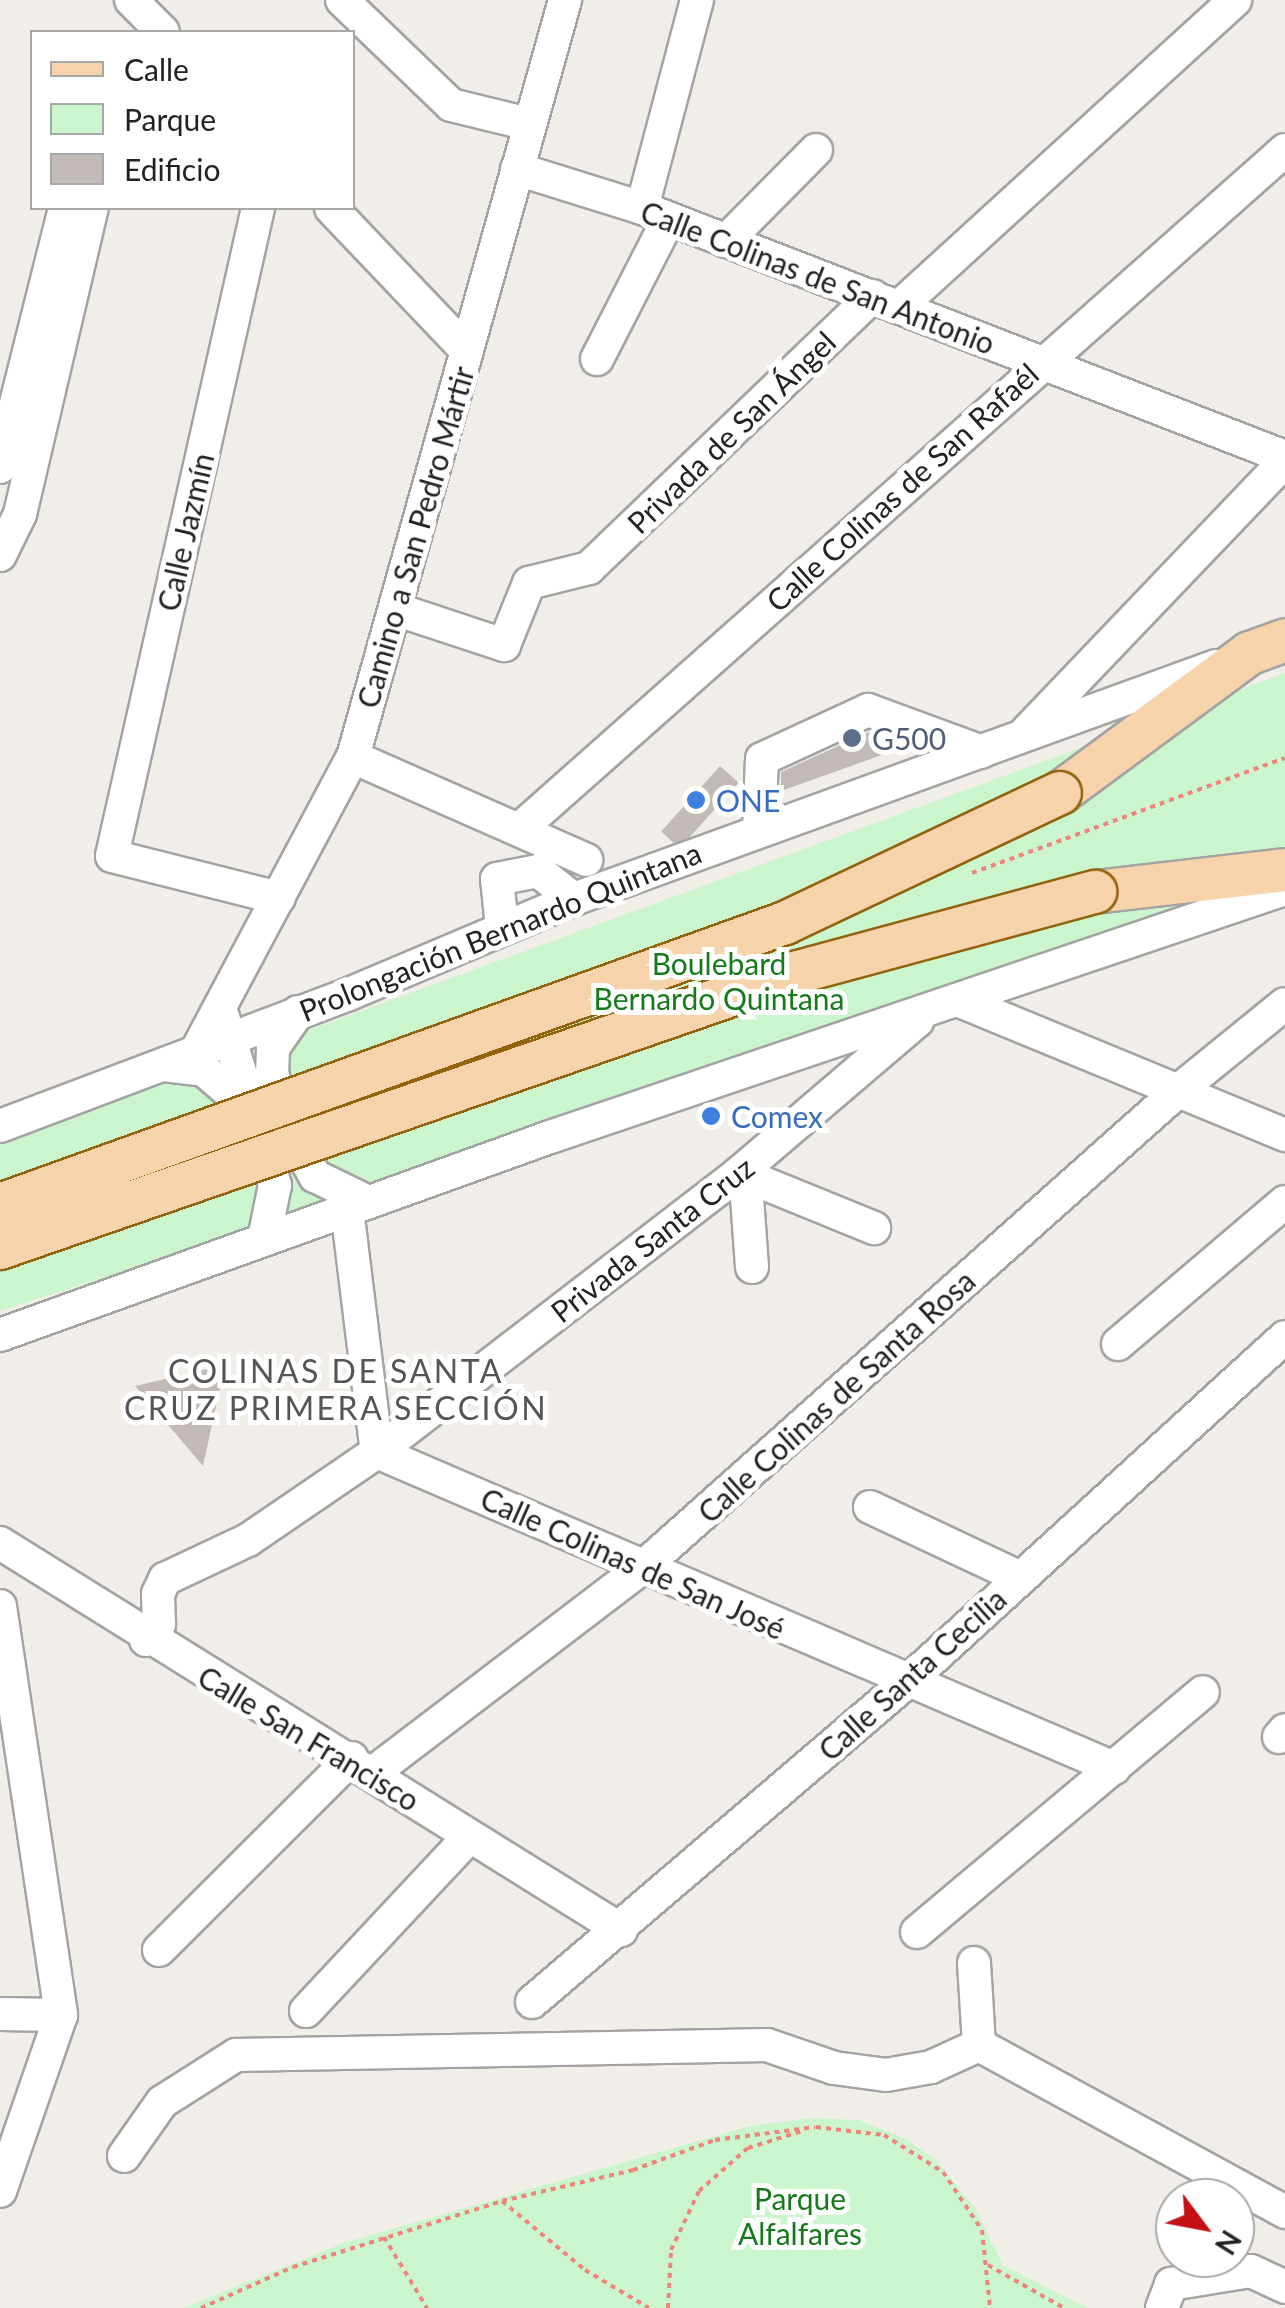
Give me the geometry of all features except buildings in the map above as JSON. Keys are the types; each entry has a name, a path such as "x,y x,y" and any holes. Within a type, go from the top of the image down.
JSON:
{"main road":[{"path":"0,1205 785,923 1060,794 1267,647"},
{"path":"0,1248 798,972 1095,892 1285,870"}],"street":[{"path":"132,0 161,30"},
{"path":"342,0 434,94 451,105 529,124"},
{"path":"596,359 655,214 697,0"},
{"name":"Privada de San Ángel","path":"395,608 498,648 532,580 589,568 887,301 1235,0"},
{"name":"Camino a San Pedro Mártir","path":"157,1064 198,1048 225,1022 278,898 354,758 529,124 553,8"},
{"path":"726,241 816,150"},
{"name":"Calle Colinas de San Rafaél","path":"522,827 1040,363 1285,150"},
{"name":"Calle Colinas de San Antonio","path":"517,169 655,214 887,301 1285,459"},
{"path":"5,534 13,487 54,328 61,290 66,210"},
{"path":"61,290 91,210"},
{"name":"Calle Jazmín","path":"258,210 112,856 278,898"},
{"path":"333,210 467,352"},
{"path":"0,467 54,328"},
{"path":"1020,738 1285,459"},
{"name":"Prolongación Bernardo Quintana","path":"225,1022 298,1012 574,899 1267,647"},
{"path":"759,830 762,759 868,710 982,752"},
{"path":"354,758 522,827 586,860"},
{"path":"502,927 497,879 538,870 574,899"},
{"path":"2,1336 358,1206 1285,889"},
{"path":"946,1004 1179,1090 1285,1135"},
{"name":"Privada Santa Cruz","path":"146,1640 159,1624 158,1594 165,1579 248,1540 378,1452 746,1176 946,1004"},
{"name":"Calle Colinas de Santa Rosa","path":"159,1950 363,1765 642,1568 1179,1090 1285,1004"},
{"path":"298,1012 274,1048 272,1072 286,1124 314,1176 358,1206"},
{"path":"225,1022 260,1119 275,1185 264,1239"},
{"path":"0,1126 157,1064 204,1070 260,1119"},
{"path":"752,1267 746,1176 874,1228"},
{"path":"1118,1344 1285,1202"},
{"path":"358,1206 378,1452"},
{"name":"Calle Santa Cecilia","path":"532,2002 621,1930 906,1682 1285,1337"},
{"name":"Calle Colinas de San José","path":"378,1452 906,1682 1114,1768"},
{"path":"870,1507 1021,1578"},
{"name":"Calle San Francisco","path":"0,1543 146,1640 363,1765 468,1838 621,1930"},
{"path":"0,1606 61,2015 0,2191"},
{"path":"917,1932 1203,1692"},
{"path":"306,2011 468,1838"},
{"path":"974,1963 979,2045"},
{"path":"0,2014 61,2015"},
{"path":"124,2156 162,2102 236,2055 767,2045 834,2068 886,2075 930,2067 979,2045"},
{"path":"979,2045 1285,2212"},
{"path":"1255,2272 1282,2280"},
{"path":"1162,2308 1172,2284 1214,2278"},
{"path":"1230,2308 1235,2278"}],"path":[{"path":"668,2308 671,2250 700,2191 748,2148 815,2127"},
{"path":"201,2308 384,2237 502,2200 633,2170 715,2140 815,2127 884,2136 943,2172 982,2230 990,2308"},
{"path":"502,2200 585,2270 649,2308"},
{"path":"384,2237 428,2308"},
{"path":"988,2265 1064,2308"}],"green space":[{"name":"Boulebard Bernardo Quintana","path":"1285,673 1285,867 752,1069 0,1311 0,1143"},
{"name":"Parque Alfalfares","path":"810,2118 859,2120 906,2139 936,2160 976,2209 1003,2265 1088,2308 183,2308 343,2243 750,2126"}],"place":[{"name":"G500","path":"852,738"},
{"name":"ONE","path":"696,800"},
{"name":"Comex","path":"711,1116"}],"district":[{"name":"COLINAS DE SANTA CRUZ PRIMERA SECCIÓN","path":"336,1390"}]}
